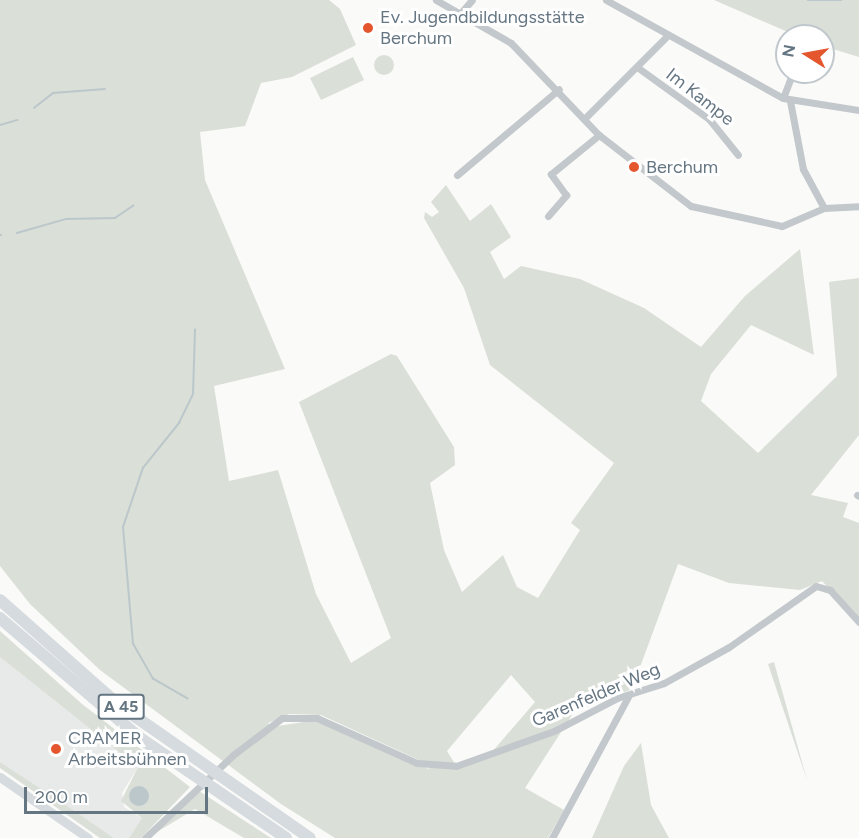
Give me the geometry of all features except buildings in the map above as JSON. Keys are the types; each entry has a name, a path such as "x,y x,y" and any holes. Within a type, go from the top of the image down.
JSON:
{"highway":[{"name":"A 45","path":"0,600 120,706 310,838"},
{"name":"A 45","path":"0,618 140,738 286,838"}],"main road":[{"path":"0,777 88,838"}],"street":[{"path":"436,0 458,16 511,43 559,89 599,135 700,210 782,226 824,208 859,206"},
{"path":"458,16 472,0"},
{"path":"606,0 786,99 859,110"},
{"path":"585,117 668,35"},
{"name":"Im Kampe","path":"637,67 709,119 738,155"},
{"path":"790,84 786,99 803,169 824,208"},
{"path":"457,175 559,89"},
{"path":"548,216 566,195 551,174 599,135"},
{"name":"Garenfelder Weg","path":"145,838 180,802 233,755 282,718 303,717 330,722 426,766 456,765 554,731 628,695 664,683 729,647 775,609 816,585 830,590 859,622"},
{"path":"552,838 628,695"}],"shaded area":[{"path":"0,0 329,0 340,9 356,45 292,77 261,83 245,126 200,132 205,180 285,369 214,386 229,481 278,470 316,594 351,663 391,638 299,402 391,354 397,356 454,447 455,465 430,483 444,550 462,592 503,555 517,587 538,598 580,530 571,523 614,463 490,365 464,288 424,218 425,212 432,217 439,212 431,202 446,185 470,221 491,204 511,237 490,252 504,279 521,266 580,279 644,308 701,347 745,296 800,249 814,355 751,325 711,374 701,401 758,453 837,376 829,282 859,278 859,435 811,495 848,503 843,517 859,523 859,620 822,581 800,590 729,583 678,564 632,689 574,712 525,788 564,810 548,838 335,838 281,804 100,670 30,604 0,566","holes":["511,675 535,702 492,752 457,767 447,751","289,714 321,715 430,765 429,769 317,720 271,727 268,723"]},
{"path":"714,0 859,0 859,57 835,50 835,24 775,24 775,26"},
{"path":"384,55 391,58 394,65 391,72 384,75 377,72 374,65 377,58"},
{"path":"353,57 364,80 321,100 310,78"},
{"path":"0,631 82,704 190,787 141,838 129,838 142,818 121,801 138,767 0,657"},
{"name":"CRAMER Arbeitsbühnen","path":"0,657 138,767 122,793 124,807 142,818 129,838 114,838 0,762"},
{"path":"774,662 807,780 768,664"},
{"path":"641,743 651,805 669,838 592,838 624,766"},
{"path":"0,762 114,838 100,838 0,768"},
{"path":"135,786 143,786 149,792 149,800 143,806 135,806 129,800 129,792"},
{"path":"199,791 271,838 244,838 195,809 147,838"}],"waterway":[{"path":"808,0 841,0"},
{"path":"34,108 53,93 105,89"},
{"path":"0,125 17,120"},
{"path":"17,233 66,219 115,218 133,206"},
{"path":"188,699 153,679 133,644 123,527 143,468 179,423 193,394 195,330"}],"place":[{"name":"Ev. Jugendbildungsstätte Berchum","path":"368,28"},
{"name":"Berchum","path":"634,167"},
{"name":"CRAMER Arbeitsbühnen","path":"56,749"}]}
